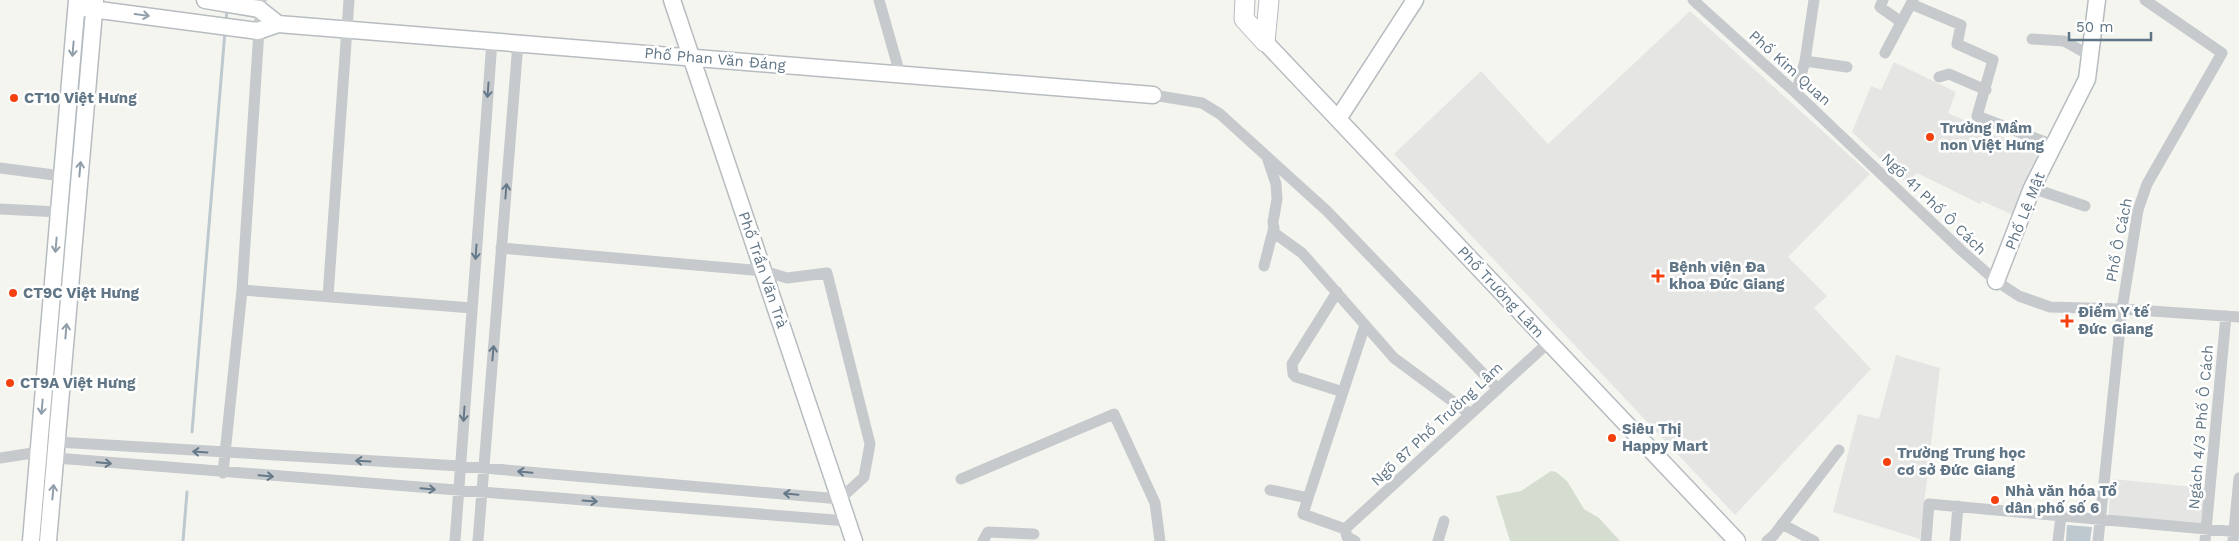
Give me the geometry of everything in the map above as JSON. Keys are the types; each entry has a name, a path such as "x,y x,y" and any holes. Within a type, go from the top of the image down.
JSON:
{"main road":[{"path":"1246,0 1244,19 1265,42"},
{"path":"1265,42 1269,0"}],"street":[{"path":"328,296 349,0"},
{"name":"Phố Trần Văn Trà","path":"672,0 854,541"},
{"path":"879,0 900,74"},
{"path":"1338,119 1416,0"},
{"name":"Phố Kim Quan","path":"1692,0 1796,93 1866,159"},
{"path":"1796,93 1805,61 1814,0"},
{"path":"1883,0 1880,7 1901,22"},
{"name":"Phố Lệ Mật","path":"1996,281 2032,188 2082,92 2091,56 2098,0"},
{"name":"Phố Ô Cách","path":"2098,541 2122,309 2136,220 2143,192 2222,53 2145,0"},
{"path":"31,541 75,2"},
{"name":"Phố Phan Văn Đáng","path":"75,2 258,31 278,24 1153,95"},
{"path":"220,2 260,4 278,24"},
{"path":"1885,53 1912,2 1961,25 1957,44 1993,60 1986,90 1977,116 2053,145"},
{"path":"48,541 94,4"},
{"path":"223,473 242,290 260,4"},
{"path":"2032,39 2064,42 2091,56"},
{"path":"454,541 492,41"},
{"name":"Phố Trường Lâm","path":"1265,42 1737,541"},
{"path":"478,541 518,44"},
{"path":"1805,61 1847,67"},
{"path":"1939,76 1950,74 1986,90"},
{"path":"1153,95 1208,105 1267,156 1331,216 1498,389"},
{"path":"1264,266 1274,227 1276,184 1267,156"},
{"name":"Ngõ 41 Phố Ô Cách","path":"1866,159 1996,281 2029,302 2050,307 2122,309 2239,318"},
{"path":"0,168 62,176"},
{"path":"2032,188 2085,206"},
{"path":"0,209 59,212"},
{"path":"1274,227 1277,235 1302,253 1394,358 1470,414"},
{"path":"56,450 225,454 460,466 840,498 864,477 870,444 828,274 787,278 764,271 501,248"},
{"path":"242,290 472,308"},
{"path":"1337,292 1292,364 1292,369 1296,377 1343,392"},
{"name":"Ngách 4/3 Phố Ô Cách","path":"2205,541 2226,316"},
{"path":"1348,537 1303,514 1365,325"},
{"name":"Ngõ 87 Phố Trường Lâm","path":"1348,537 1470,414 1549,342"},
{"path":"961,479 1114,414 1155,503 1160,541"},
{"path":"56,450 223,473 847,521"},
{"path":"1767,541 1839,450"},
{"path":"0,458 39,452"},
{"path":"1926,541 1929,504 2207,528 2235,534 2239,478"},
{"path":"1270,490 1308,498"},
{"path":"1955,541 1958,506"},
{"path":"2058,541 2061,516"},
{"path":"1438,541 1444,521"},
{"path":"1782,524 1814,541"},
{"path":"984,541 988,532 1034,534"}],"shaded area":[{"name":"Bệnh viện Đa khoa Đức Giang","path":"1690,11 1870,174 1788,257 1827,296 1814,308 1871,369 1735,515 1394,154 1481,71 1548,144"},
{"name":"Trường Mầm non Việt Hưng","path":"1894,62 1956,92 1948,113 2028,148 2031,142 2044,149 2015,216 1982,201 1980,204 1917,173 1906,183 1852,132 1871,86 1881,90"},
{"name":"Trường Trung học cơ sở Đức Giang","path":"1896,355 1940,368 1920,539 1833,512 1858,414 1879,419"},
{"path":"1551,471 1556,472 1567,481 1584,509 1599,518 1620,541 1510,541 1496,496 1521,491"},
{"path":"2112,479 2205,488 2202,525 2108,516"},
{"path":"2067,525 2092,527 2090,541 2066,541"}],"waterway":[{"path":"226,22 227,8"},
{"path":"192,432 225,31"},
{"path":"183,541 187,492"}],"place":[{"name":"CT10 Việt Hưng","path":"14,98"},
{"name":"Trường Mầm non Việt Hưng","path":"1930,137"},
{"name":"Bệnh viện Đa khoa Đức Giang","path":"1658,276"},
{"name":"CT9C Việt Hưng","path":"13,293"},
{"name":"Điểm Y tế Đức Giang","path":"2067,321"},
{"name":"CT9A Việt Hưng","path":"10,383"},
{"name":"Siêu Thị Happy Mart","path":"1612,438"},
{"name":"Trường Trung học cơ sở Đức Giang","path":"1887,462"},
{"name":"Nhà văn hóa Tổ dân phố số 6","path":"1995,500"}]}
